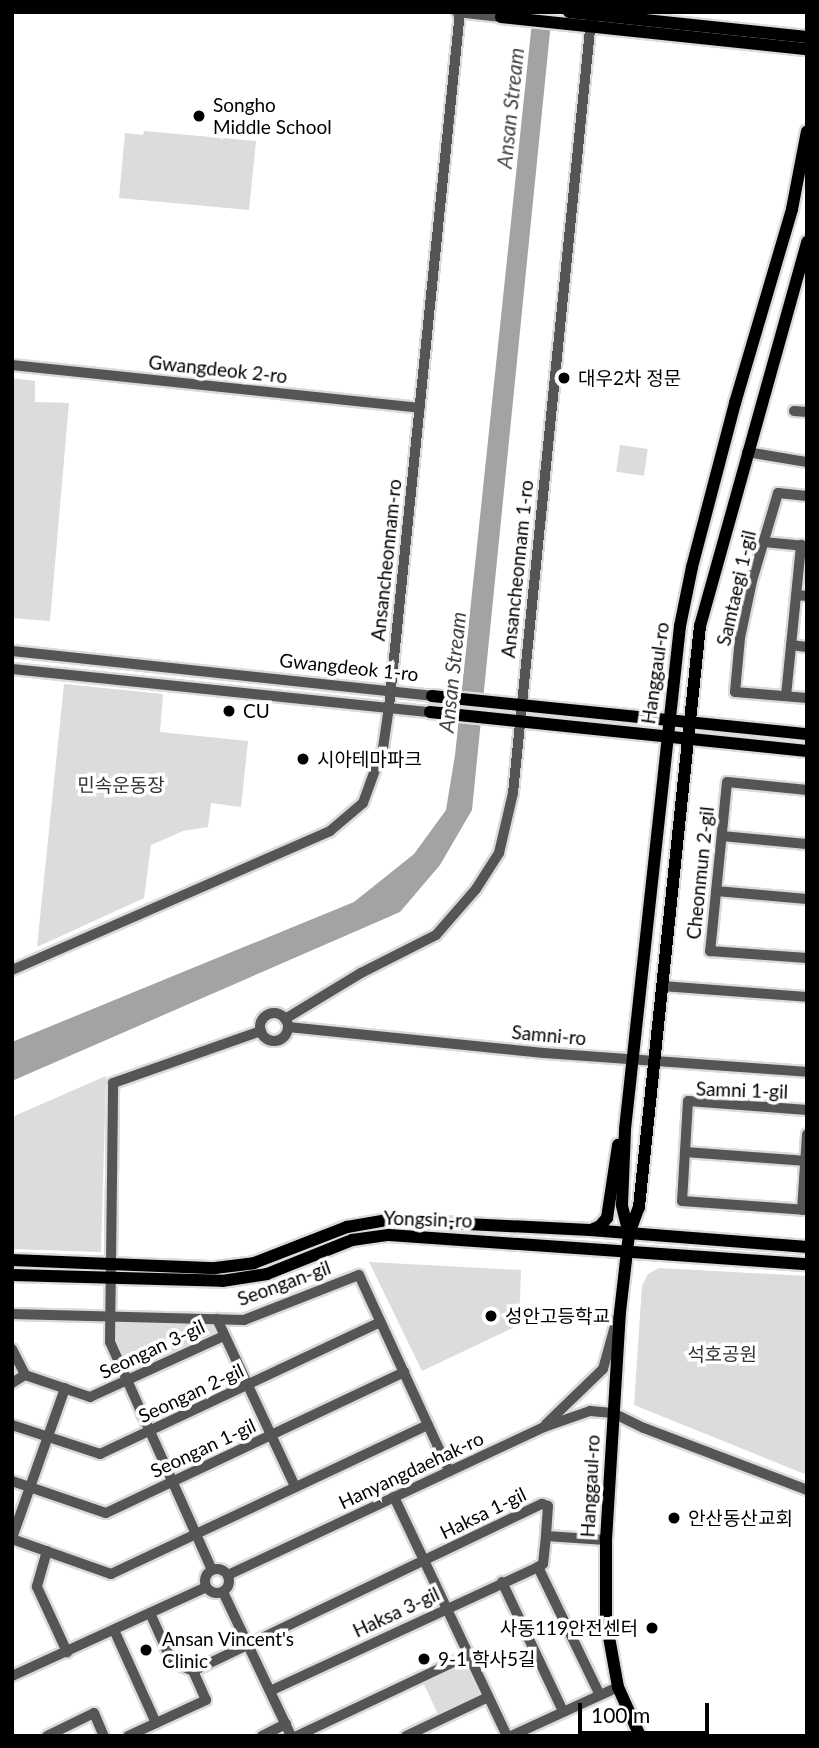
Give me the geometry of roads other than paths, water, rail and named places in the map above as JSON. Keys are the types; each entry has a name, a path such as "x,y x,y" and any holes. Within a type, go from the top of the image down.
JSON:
{"main road":[{"path":"501,17 584,18 807,37"},
{"path":"584,18 807,49"},
{"name":"Hanggaul-ro","path":"629,1234 622,1205 625,1129 666,735 692,567 792,209 807,131"},
{"name":"Hanggaul-ro","path":"638,1732 618,1687 606,1620 606,1540 620,1312 629,1234 639,1207 686,738 700,626 807,242"},
{"name":"Gwangdeok 1-ro","path":"432,695 807,734"},
{"name":"Gwangdeok 1-ro","path":"430,712 807,751"},
{"path":"590,1230 600,1226 607,1218 616,1155 625,1129"},
{"path":"12,1260 215,1268 254,1263 347,1227 386,1220 590,1230 807,1247"},
{"name":"Yongsin-ro","path":"12,1275 222,1281 267,1274 352,1240 389,1235 807,1264"},
{"path":"638,1732 650,1736"}],"street":[{"path":"459,12 501,17"},
{"name":"Ansancheonnam-ro","path":"12,970 330,831 363,803 383,748 388,707 459,12"},
{"name":"Ansancheonnam 1-ro","path":"287,1023 361,972 436,935 476,889 499,853 513,793 514,720 584,18"},
{"name":"Gwangdeok 2-ro","path":"12,365 420,408"},
{"path":"794,411 807,412"},
{"path":"747,453 807,462"},
{"name":"Samtaegi 1-gil","path":"807,496 778,493 740,638 735,692 807,698"},
{"path":"764,542 804,545 801,596 791,645 786,696"},
{"path":"791,645 807,647"},
{"name":"Gwangdeok 1-ro","path":"12,651 432,695"},
{"name":"Gwangdeok 1-ro","path":"12,669 430,712"},
{"name":"Cheonmun 2-gil","path":"807,790 727,782 710,951 807,958"},
{"path":"722,836 807,844"},
{"path":"716,891 807,899"},
{"path":"663,986 807,998"},
{"path":"275,1013 287,1023 285,1036 277,1041 269,1040 261,1031 261,1022 275,1013"},
{"name":"Samni-ro","path":"287,1023 654,1061 807,1072"},
{"path":"212,1570 110,1342 113,1083 261,1031"},
{"name":"Samni 1-gil","path":"804,1210 682,1201 688,1101 807,1110"},
{"path":"804,1210 807,1134"},
{"path":"685,1152 806,1161"},
{"name":"Seongan-gil","path":"12,1314 244,1320 359,1275 449,1471"},
{"path":"544,1427 603,1368 620,1312"},
{"name":"Seongan 3-gil","path":"25,1375 90,1396 224,1336 217,1319"},
{"name":"Seongan 2-gil","path":"12,1424 100,1454 380,1322"},
{"path":"224,1336 295,1486"},
{"path":"12,1349 25,1375 12,1383"},
{"name":"Seongan 1-gil","path":"12,1481 106,1513 404,1372"},
{"path":"65,1388 12,1539 111,1574 428,1425"},
{"name":"Hanyangdaehak-ro","path":"228,1576 544,1427 590,1411 613,1413"},
{"path":"613,1413 644,1429 807,1490"},
{"path":"394,1497 445,1608 509,1736 618,1687"},
{"name":"Haksa 1-gil","path":"193,1671 542,1504 548,1506 542,1564 538,1567"},
{"path":"546,1536 606,1540"},
{"path":"47,1551 37,1587 66,1652"},
{"path":"538,1567 600,1695"},
{"name":"Haksa 3-gil","path":"270,1691 538,1567"},
{"path":"212,1570 222,1570 228,1576 228,1586 223,1592"},
{"path":"212,1570 205,1579 206,1587 212,1592 223,1592"},
{"path":"502,1582 563,1712"},
{"path":"12,1676 206,1587"},
{"path":"223,1592 291,1736"},
{"path":"128,1736 145,1732 156,1723 206,1700 193,1671 172,1662 150,1614"},
{"path":"114,1630 156,1723"},
{"path":"297,1736 468,1655"},
{"path":"406,1736 488,1697"},
{"path":"47,1736 94,1713 104,1736"},
{"path":"262,1736 286,1724"}],"place":[{"name":"Songho Middle School","path":"199,116"},
{"name":"대우2차 정문","path":"564,378"},
{"name":"CU","path":"229,711"},
{"name":"시아테마파크","path":"303,759"},
{"name":"성안고등학교","path":"491,1316"},
{"name":"안산동산교회","path":"674,1518"},
{"name":"사동119안전센터","path":"652,1628"},
{"name":"Ansan Vincent's Clinic","path":"146,1650"},
{"name":"9-1 학사5길","path":"424,1659"}],"water label":[{"name":"Ansan Stream","path":"510,108"},
{"name":"Ansan Stream","path":"452,672"}],"park label":[{"name":"민속운동장","path":"121,785"},
{"name":"석호공원","path":"722,1354"}]}
